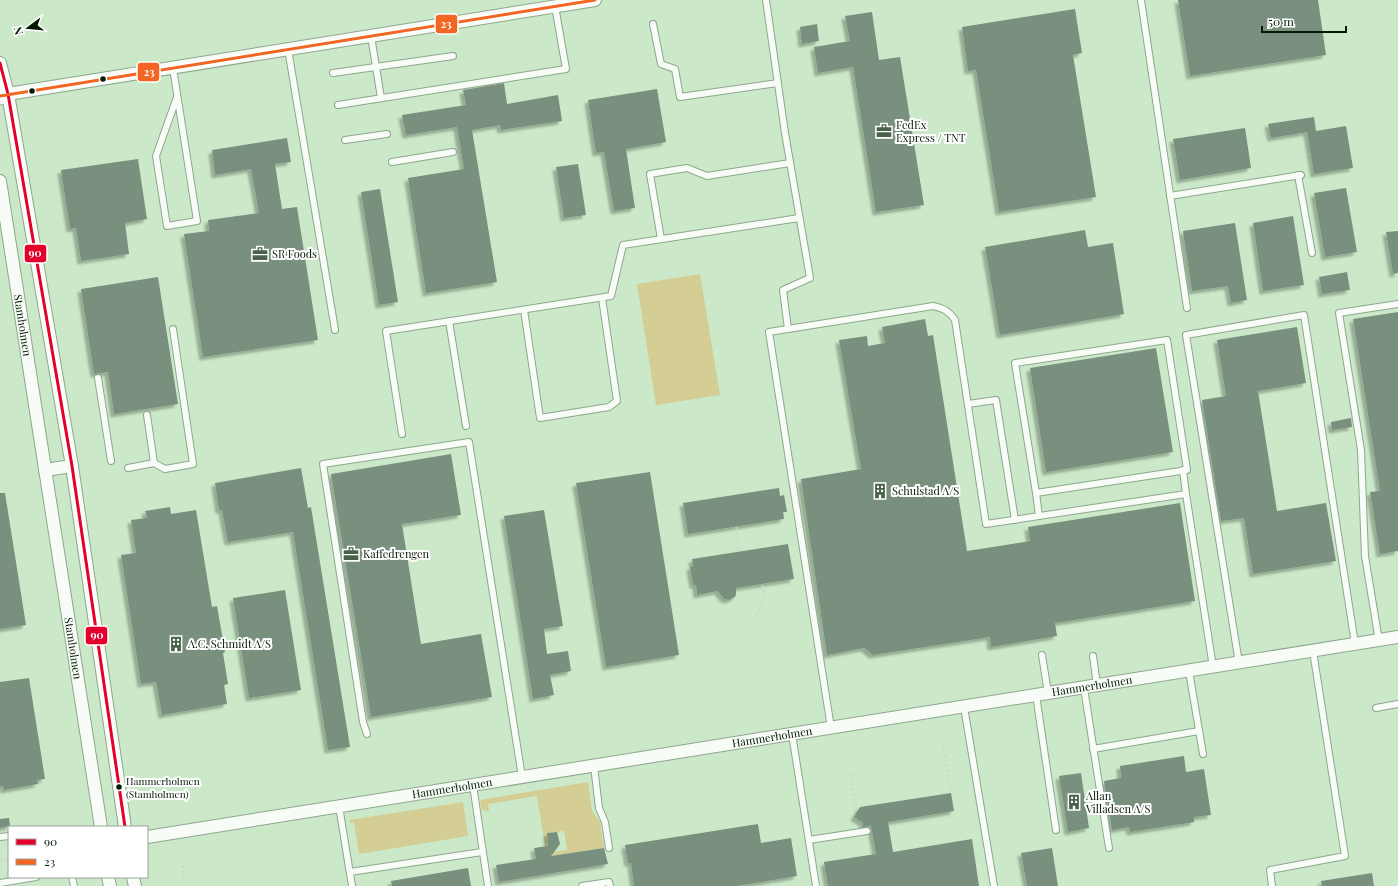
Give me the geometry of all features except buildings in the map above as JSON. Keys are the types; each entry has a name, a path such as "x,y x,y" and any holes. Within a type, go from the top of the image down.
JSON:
{"street":[{"path":"4,95 595,0"},
{"path":"0,63 4,95 72,466 125,826"},
{"name":"Stamholmen","path":"0,181 100,826"},
{"path":"45,470 72,466"},
{"name":"Hammerholmen","path":"148,837 1398,637"}],"lane":[{"path":"766,0 790,164 810,278 783,290 788,329"},
{"path":"1141,0 1187,308"},
{"path":"338,105 566,69 555,6"},
{"path":"653,24 661,64 675,69 680,97 778,83"},
{"path":"371,36 381,98"},
{"path":"288,49 335,330"},
{"path":"333,73 453,56"},
{"path":"173,68 197,221 167,226 156,156 177,97"},
{"path":"345,140 387,134"},
{"path":"392,162 453,152"},
{"path":"661,239 650,174 687,168 707,176 790,164"},
{"path":"1170,196 1300,175 1312,253"},
{"path":"402,434 386,331 611,296 623,245 799,218"},
{"path":"524,310 540,418 609,407 617,401 602,298"},
{"path":"1379,640 1364,556 1361,450 1339,313 1398,304"},
{"path":"831,728 769,332 933,306 942,308 950,314 955,320 986,524 1186,494"},
{"path":"1239,663 1186,335 1304,315 1355,644"},
{"path":"449,321 466,426"},
{"path":"128,468 154,463 165,469 193,464 173,329"},
{"path":"1036,493 1187,470 1167,340 1016,363 1039,516"},
{"path":"98,378 111,461"},
{"path":"968,404 996,400 1015,520"},
{"path":"147,415 154,463"},
{"path":"367,734 363,722 323,464 469,442 522,777"},
{"path":"1183,470 1213,667"},
{"path":"1272,886 1270,870 1345,856 1313,651"},
{"path":"1042,655 1042,694 1056,830"},
{"path":"1093,656 1097,686"},
{"path":"1189,671 1203,754"},
{"path":"1084,688 1109,848"},
{"path":"1376,708 1398,704"},
{"path":"964,707 994,886"},
{"path":"1093,749 1199,731"},
{"path":"792,734 816,886"},
{"path":"594,766 599,808 605,822 609,848"},
{"path":"473,785 488,886"},
{"path":"339,806 352,886"},
{"path":"809,840 867,831"},
{"path":"350,872 482,852"},
{"path":"0,883 30,878"},
{"path":"582,886 609,882 610,886"}],"path":[{"path":"736,527 740,551"},
{"path":"753,625 764,594 762,584"},
{"path":"943,745 951,791"},
{"path":"850,774 857,812"},
{"path":"182,861 185,885"}],"shaded area":[{"path":"700,274 720,395 656,405 637,284"},
{"path":"588,782 592,811 600,822 604,848 551,856 554,852 567,850 564,831 547,833 548,846 545,846 537,796 488,804 489,811 482,810 480,800"},
{"path":"463,802 468,836 359,854 354,822 350,823 350,820"}],"transit line":[{"name":"23","path":"0,96 595,0"},
{"name":"90","path":"0,63 8,94 72,466 125,826"}],"place":[{"name":"FedEx Express / TNT","path":"884,131"},
{"name":"SR Foods","path":"260,254"},
{"name":"Schulstad A/S","path":"880,491"},
{"name":"Kaffedrengen","path":"351,554"},
{"name":"A.C. Schmidt A/S","path":"176,644"},
{"name":"Hammerholmen (Stamholmen)","path":"119,787"},
{"name":"Allan Villadsen A/S","path":"1074,802"}]}
